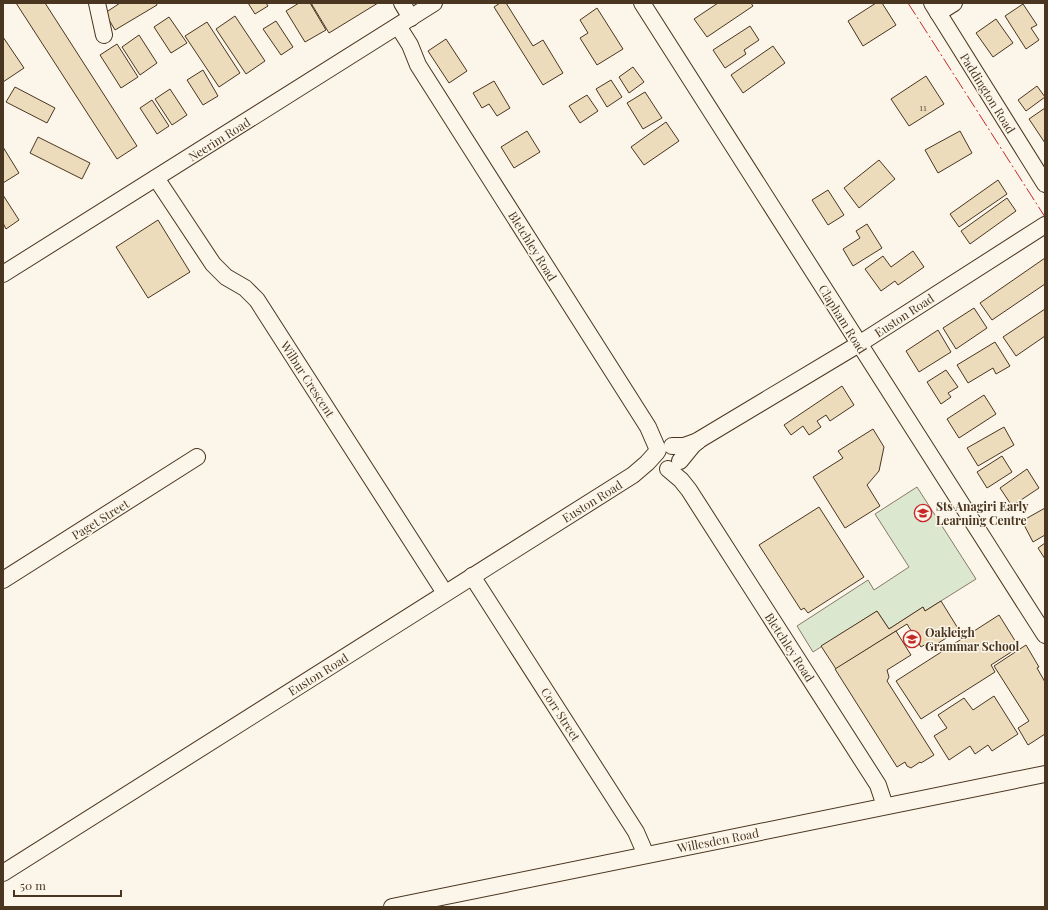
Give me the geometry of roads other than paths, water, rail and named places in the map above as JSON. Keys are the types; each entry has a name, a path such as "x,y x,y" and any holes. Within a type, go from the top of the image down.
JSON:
{"street":[{"path":"97,3 104,34"},
{"name":"Bletchley Road","path":"402,3 400,25 418,65 654,438 664,448"},
{"name":"Clapham Road","path":"642,3 1045,635"},
{"path":"935,8 954,3"},
{"name":"Neerim Road","path":"3,274 400,25 427,5"},
{"name":"Paddington Road","path":"935,8 1045,184"},
{"name":"Wilbur Crescent","path":"156,178 213,264 226,277 245,288 257,300 445,593"},
{"name":"Euston Road","path":"3,873 634,475 664,448 684,446 699,440 859,344 1045,225"},
{"name":"Euston Road","path":"634,475 650,469 673,466 699,440"},
{"path":"664,448 678,450 680,457 673,466 659,466 657,463 656,459 664,448"},
{"name":"Paget Street","path":"3,580 198,457"},
{"name":"Bletchley Road","path":"673,466 878,785 885,806"},
{"name":"Corr Street","path":"472,576 636,832 646,855"},
{"name":"Willesden Road","path":"392,907 1045,774"}],"place":[{"name":"Sts Anagiri Early Learning Centre","path":"923,513"},
{"name":"Oakleigh Grammar School","path":"912,639"}]}
